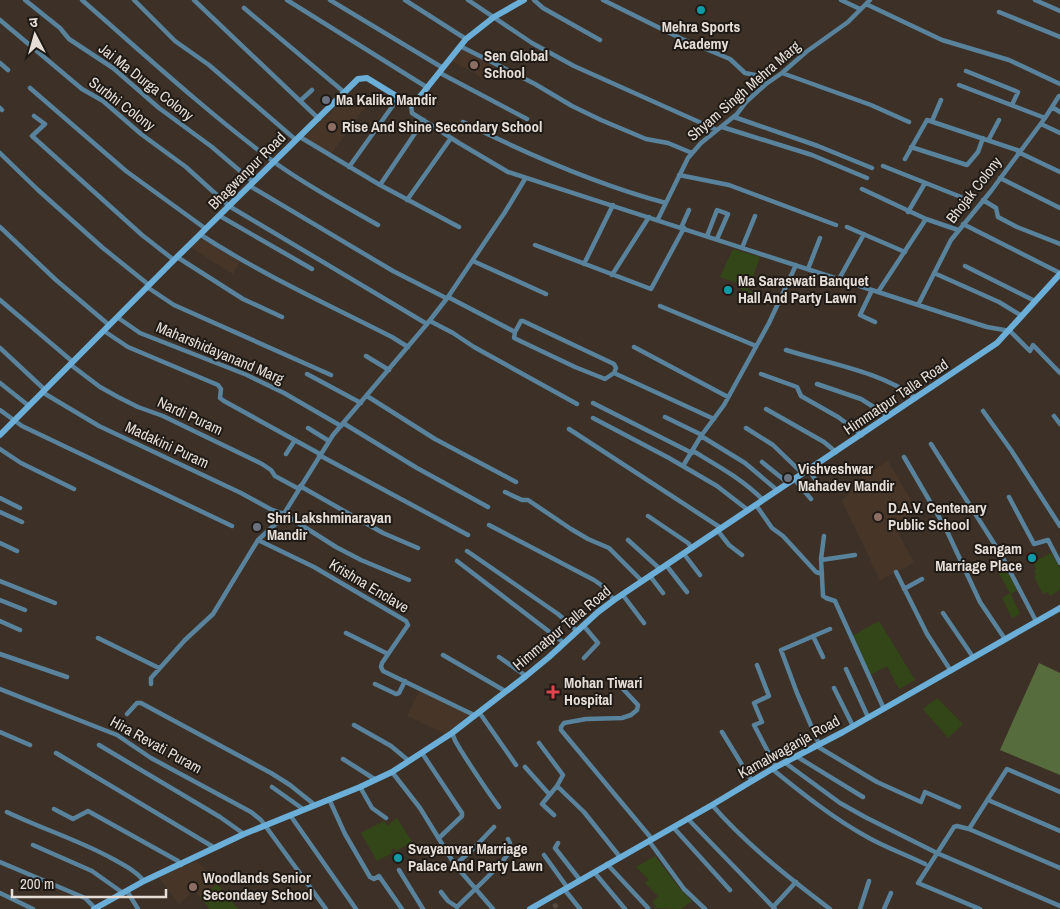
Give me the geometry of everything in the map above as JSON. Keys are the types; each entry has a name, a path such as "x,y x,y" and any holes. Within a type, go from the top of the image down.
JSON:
{"street":[{"name":"Jai Ma Durga Colony","path":"25,0 60,28 69,39 113,68 159,108 212,147 252,184 393,271 515,332 514,338 602,378 608,378 614,373"},
{"path":"82,0 231,128 274,162 315,190 378,225"},
{"path":"134,0 175,41 209,65 298,139 459,227"},
{"path":"194,0 319,118"},
{"path":"286,0 428,88"},
{"path":"330,0 441,71 527,119"},
{"path":"405,0 466,40"},
{"path":"468,0 532,43 574,66 717,130"},
{"path":"524,0 494,16 466,40 417,102 411,105 411,111 451,138 508,172 987,327 1010,331 1030,351 1033,345 1060,372"},
{"path":"534,0 543,8 600,40"},
{"path":"603,0 682,39 730,59 745,72 755,75 766,84"},
{"path":"841,0 860,9"},
{"path":"1035,0 1060,11"},
{"path":"868,2 942,40 1009,60 1060,84"},
{"name":"Shyam Singh Mehra Marg","path":"658,219 692,153 734,117 746,102 766,84 848,22 868,2"},
{"path":"244,8 344,92"},
{"path":"999,12 1060,37"},
{"name":"Surbhi Colony","path":"0,20 82,89 103,100 141,134 186,166 229,206 428,322 577,404"},
{"path":"460,46 535,84 572,106 646,139 668,143 692,153"},
{"path":"0,63 8,70"},
{"path":"966,71 1018,92 1012,105"},
{"path":"782,73 862,102 909,122"},
{"name":"Bhagwanpur Road","path":"0,435 358,79 367,78 411,105"},
{"path":"959,86 1045,118"},
{"path":"30,88 126,172 206,229"},
{"path":"300,101 312,90"},
{"name":"Bhojak Colony","path":"918,305 951,240 1041,124 1059,96"},
{"path":"349,167 399,97"},
{"path":"932,121 941,100"},
{"path":"1052,107 1060,112"},
{"path":"34,116 45,124 32,136 142,235 242,300 282,316"},
{"path":"734,117 818,146 872,168"},
{"path":"380,185 424,120"},
{"path":"905,159 926,120 989,139 1060,172"},
{"path":"989,139 999,120"},
{"path":"463,122 525,152 564,168 626,192 666,203"},
{"path":"1041,124 1060,133"},
{"path":"722,127 812,155 867,178"},
{"path":"407,200 451,138"},
{"path":"911,147 967,165 978,152 983,138"},
{"path":"0,153 103,248 174,305 331,375"},
{"path":"883,166 961,198"},
{"path":"679,175 729,186 836,225"},
{"path":"1000,178 1060,208"},
{"path":"151,684 151,678 159,668 213,614 258,540 280,520 329,441 447,298 526,179"},
{"path":"908,212 925,183"},
{"path":"862,189 908,212 958,230"},
{"path":"983,200 996,208 998,217 1017,227 1060,244"},
{"path":"584,264 613,205"},
{"path":"534,245 651,289 683,228 689,210"},
{"path":"707,236 717,210 728,214 718,240"},
{"path":"220,216 312,269"},
{"path":"742,248 754,216"},
{"path":"612,275 649,217"},
{"path":"878,292 926,219"},
{"path":"963,224 1060,274"},
{"path":"0,227 128,347 218,385 221,389 220,398 224,401 468,535"},
{"path":"847,227 905,252"},
{"path":"840,279 864,234"},
{"path":"200,235 273,278 392,336 408,347"},
{"path":"808,269 820,238"},
{"path":"473,261 546,294"},
{"path":"683,466 702,435 719,414 783,295 796,265"},
{"path":"965,266 1035,301"},
{"path":"934,273 999,302 1022,316"},
{"name":"Himmatpur Talla Road","path":"95,909 105,906 144,882 244,834 376,780 410,761 526,676 582,625 622,594 997,343 1010,331 1060,274"},
{"path":"872,290 860,315 875,322"},
{"name":"Nardi Puram","path":"0,300 100,387 138,407 163,416 262,464 271,470 275,476 418,548"},
{"path":"660,306 756,346"},
{"name":"Maharshidayanand Marg","path":"117,317 140,333 247,375 284,393 488,507"},
{"path":"515,332 521,322 524,321 614,364 616,368 614,373 714,419"},
{"path":"634,347 728,397"},
{"name":"Madakini Puram","path":"0,348 43,391 75,413 133,444 284,514 336,547 361,560 409,580"},
{"path":"786,350 878,376 916,398"},
{"path":"366,356 389,370"},
{"path":"307,374 361,403"},
{"path":"761,374 797,387 801,396 838,417 862,435"},
{"path":"0,382 29,406"},
{"path":"817,384 861,399 889,417"},
{"path":"367,396 435,439 516,482"},
{"path":"593,403 692,452 736,477 763,500"},
{"path":"766,409 824,442 836,452"},
{"path":"0,410 14,421 31,430 232,526"},
{"path":"982,411 1011,450 1060,526"},
{"path":"1054,416 1060,424"},
{"path":"665,417 702,435 745,463 777,490"},
{"path":"593,418 717,486 748,510"},
{"path":"308,428 329,441"},
{"path":"746,428 773,445 805,471 822,489"},
{"path":"569,429 720,529 729,546 742,555"},
{"path":"286,454 295,440"},
{"path":"931,444 1002,556 1036,621"},
{"path":"0,449 74,489"},
{"path":"904,457 946,529 980,602 1005,639"},
{"path":"762,462 788,483"},
{"path":"794,479 810,500"},
{"path":"505,492 522,500 528,500 571,529 609,548 642,580"},
{"path":"1008,497 1034,544 1048,540 1060,563"},
{"path":"0,498 20,508"},
{"path":"756,504 772,528 783,536 819,573"},
{"path":"0,512 22,522"},
{"path":"648,516 692,548"},
{"path":"489,525 594,580 614,600"},
{"path":"824,536 819,573 823,596 835,601 884,709"},
{"name":"Krishna Enclave","path":"258,540 314,568 406,621 408,625 388,654"},
{"path":"628,540 663,567 687,592"},
{"path":"0,543 17,550"},
{"path":"467,551 558,614 577,631"},
{"path":"684,554 700,575"},
{"path":"821,560 855,555"},
{"path":"457,561 564,643"},
{"path":"896,572 927,634 951,670"},
{"path":"650,576 663,593"},
{"path":"904,588 922,580"},
{"path":"0,582 55,603"},
{"path":"622,594 644,623"},
{"path":"0,600 25,610"},
{"name":"Kamalwaganja Road","path":"530,909 551,901 566,888 784,762 884,709 1060,608"},
{"path":"943,613 974,657"},
{"path":"0,621 20,630"},
{"path":"582,625 598,643 584,658"},
{"path":"830,629 781,650 817,744 877,782 921,802 925,792 959,807"},
{"path":"346,633 388,654 382,663 383,671 476,714 516,765"},
{"path":"813,636 822,657"},
{"path":"98,638 159,668"},
{"path":"0,654 67,677"},
{"path":"443,655 505,691"},
{"path":"499,657 526,676"},
{"path":"757,664 769,696 754,703 762,722 754,725 774,768 804,795 847,825 925,864"},
{"path":"846,669 868,717"},
{"path":"375,684 396,694 399,693 405,681"},
{"path":"834,688 853,726"},
{"name":"Hira Revati Puram","path":"0,689 116,735 151,758 251,812 261,820 326,909"},
{"path":"623,689 638,705 637,710 631,715 616,719 586,719 564,723 561,726 561,730 650,840 684,888 705,909"},
{"path":"127,714 137,703 141,703 272,773 315,804"},
{"path":"354,724 391,746 410,761"},
{"path":"0,732 30,745"},
{"path":"452,732 456,745 499,807"},
{"path":"722,732 752,781"},
{"path":"539,743 563,775 557,786 542,804 554,814"},
{"path":"99,745 220,817 244,834"},
{"path":"56,753 215,848"},
{"path":"422,753 462,813 462,816 439,838"},
{"path":"796,756 863,797"},
{"path":"343,759 376,780"},
{"path":"784,762 840,803 865,817 937,853 1060,906"},
{"path":"525,767 550,794"},
{"path":"969,829 1007,769 1060,792"},
{"path":"392,772 418,804 456,865 474,889 493,909"},
{"path":"272,786 303,809"},
{"path":"557,786 584,812 620,857"},
{"path":"360,787 372,808 386,818"},
{"path":"329,799 345,834 370,877 374,879 380,876 402,909"},
{"path":"988,800 1060,831"},
{"path":"712,805 735,830 830,909"},
{"path":"54,809 73,819 88,811 181,865"},
{"path":"7,812 30,824 79,842 99,852 139,875 144,882"},
{"path":"290,815 356,909"},
{"path":"688,818 774,908 796,882"},
{"path":"456,865 494,827"},
{"path":"672,827 730,890"},
{"path":"980,909 919,883 954,827 969,829 1060,868"},
{"path":"440,892 456,907 494,871 509,853 510,844 508,839"},
{"path":"558,843 556,848 580,880"},
{"path":"33,845 92,871 125,892 138,909"},
{"path":"544,855 580,909"},
{"path":"0,862 85,898 95,909"},
{"path":"607,864 648,908"},
{"path":"399,870 423,909"},
{"path":"594,872 625,909"},
{"path":"860,909 869,881"},
{"path":"0,893 33,909"},
{"path":"884,909 891,893"}],"shaded area":[{"name":"Sen Global School","path":"462,49 496,68 488,81 453,61"},
{"name":"Rise And Shine Secondary School","path":"345,95 365,107 331,154 304,138 329,114"},
{"path":"200,238 240,262 233,274 190,247"},
{"name":"D.A.V. Centenary Public School","path":"888,461 918,512 893,523 914,563 880,580 842,501 861,478"},
{"path":"420,690 469,715 446,734 407,716"},
{"name":"Woodlands Senior Secondaey School","path":"197,861 238,909 210,909 194,890 179,904 159,878"}],"green space":[{"path":"733,249 760,257 748,290 753,292 752,295 740,289 742,285 720,277"},
{"path":"1051,553 1060,568 1060,590 1050,596 1048,592 1043,594 1034,577 1036,575 1034,570 1036,569 1033,562"},
{"path":"1003,564 1017,590 1011,594 1020,614 1012,618 1002,598 1010,593 996,568"},
{"path":"879,621 915,680 899,689 887,666 870,675 852,636"},
{"path":"1039,663 1060,673 1060,775 1000,750"},
{"path":"937,698 963,724 948,738 923,709"},
{"path":"397,818 412,842 396,851 394,848 391,850 392,853 377,861 361,833 384,821 387,826"},
{"path":"655,856 680,889 692,901 681,909 653,908 656,906 652,902 658,896 645,883 649,880 636,867"},
{"path":"217,884 238,909 210,909 200,897"}],"tunnel":[{"path":"554,904 558,909"}],"place":[{"name":"Mehra Sports Academy","path":"701,10"},
{"name":"Sen Global School","path":"474,65"},
{"name":"Ma Kalika Mandir","path":"326,100"},
{"name":"Rise And Shine Secondary School","path":"332,127"},
{"name":"Ma Saraswati Banquet Hall And Party Lawn","path":"728,290"},
{"name":"Vishveshwar Mahadev Mandir","path":"788,478"},
{"name":"D.A.V. Centenary Public School","path":"878,517"},
{"name":"Shri Lakshminarayan Mandir","path":"257,527"},
{"name":"Sangam Marriage Place","path":"1032,558"},
{"name":"Mohan Tiwari Hospital","path":"553,692"},
{"name":"Svayamvar Marriage Palace And Party Lawn","path":"398,858"},
{"name":"Woodlands Senior Secondaey School","path":"193,887"}]}
